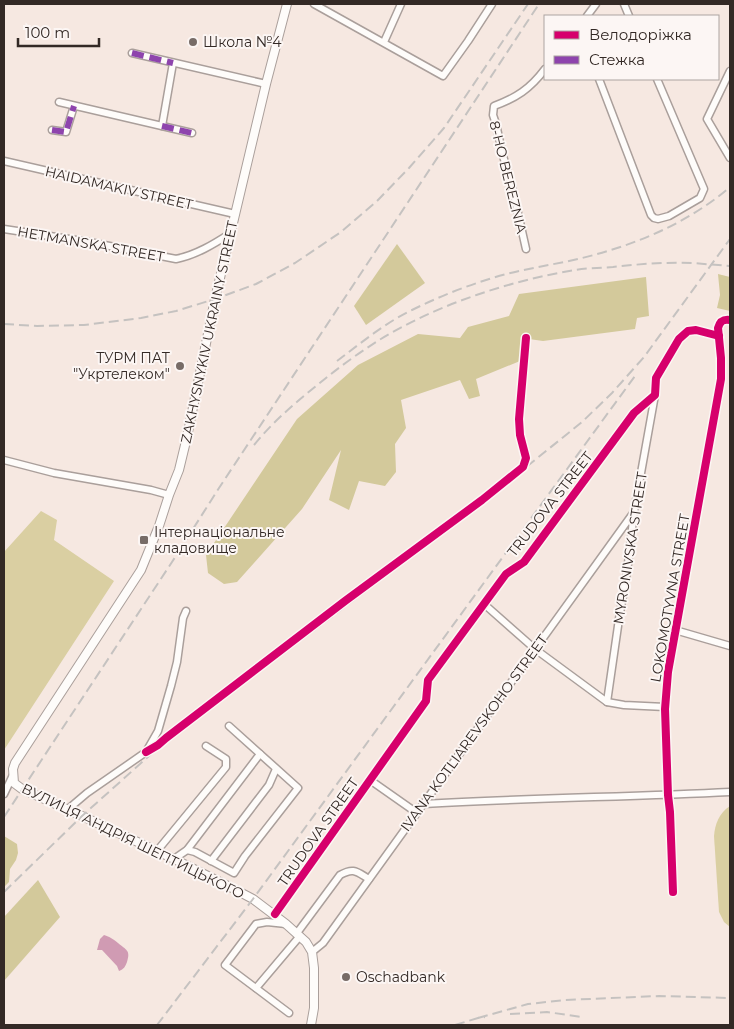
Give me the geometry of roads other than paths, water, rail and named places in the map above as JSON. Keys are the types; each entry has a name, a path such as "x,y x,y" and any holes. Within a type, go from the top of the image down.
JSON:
{"main road":[{"name":"ZAKHYSNYKIV UKRAINY STREET","path":"169,495 179,470 187,437 235,214 287,4"},
{"name":"ВУЛИЦЯ АНДРІЯ ШЕПТИЦЬКОГО","path":"169,495 159,526 140,570 14,763 14,783 22,790 157,851 249,896 275,914 298,934 312,952"},
{"path":"311,1025 314,1008 312,952"}],"street":[{"path":"314,4 443,76 492,4"},
{"path":"384,42 401,4"},
{"path":"588,15 596,4"},
{"path":"132,53 266,84"},
{"path":"162,126 173,63"},
{"name":"8-HO BEREZNIA","path":"526,248 512,182 503,156 493,115 494,106 510,100 523,92 544,70"},
{"path":"730,71 707,119 730,158"},
{"path":"599,80 651,216 658,219 669,216 700,198 704,189 657,80"},
{"path":"59,102 192,132"},
{"path":"52,130 66,132 74,106"},
{"name":"HAIDAMAKIV STREET","path":"4,161 235,214"},
{"name":"HETMANSKA STREET","path":"4,229 89,242 176,259 200,251 231,233"},
{"path":"655,394 656,378 679,339 688,331 696,330 719,336 718,328 720,323 723,320 730,320"},
{"name":"LOKOMOTYVNA STREET","path":"672,892 665,707 668,672 675,630 721,379 719,336"},
{"path":"67,810 87,793 158,745 345,601 482,500 523,466 526,458 520,435 519,419 526,338"},
{"name":"MYRONIVSKA STREET","path":"607,702 627,572 634,512 655,394"},
{"name":"TRUDOVA STREET","path":"275,914 426,701 428,680 506,574 524,562 634,413 655,394"},
{"path":"4,460 54,473 151,490 169,495"},
{"name":"IVANA KOTLIAREVSKOHO STREET","path":"312,952 322,943 424,804 634,512"},
{"path":"484,604 534,649 607,702 624,706 665,707"},
{"path":"146,752 158,731 177,662 183,618 186,612"},
{"path":"675,630 730,646"},
{"path":"187,850 195,852 234,873 244,856 298,788 229,726"},
{"path":"157,851 226,767 226,759 206,746"},
{"path":"174,859 187,850 260,754"},
{"path":"211,861 269,786 276,769"},
{"path":"4,794 13,774"},
{"path":"370,780 417,813"},
{"path":"424,804 513,799 730,792"},
{"path":"256,988 340,875 350,870 355,870 369,879"},
{"path":"286,924 267,922 256,924 225,964 289,1013"}],"railway":[{"path":"4,324 37,326 84,325 141,318 176,311 256,284 295,263 341,232 377,201 409,168 444,128 528,4"},
{"path":"4,817 539,4"},
{"path":"337,361 392,321 430,301 467,286 497,277 599,254 639,240 678,223 730,187"},
{"path":"4,892 82,816 169,738 479,505 582,422 612,393 644,357 730,239"},
{"path":"254,445 298,401 363,350 398,329 446,306 498,288 580,269 672,263 730,266"},
{"path":"157,1025 253,899 635,376"},
{"path":"478,1018 528,1004 565,1000 659,996 730,998"},
{"path":"510,1014 547,1012 582,1017"},
{"path":"455,1025 485,1017"}],"place":[{"name":"Школа №4","path":"193,42"},
{"name":"ТУРМ ПАТ \"Укртелеком\"","path":"180,366"},
{"name":"Інтернаціональне кладовище","path":"144,540"},
{"name":"Oschadbank","path":"346,977"}]}
